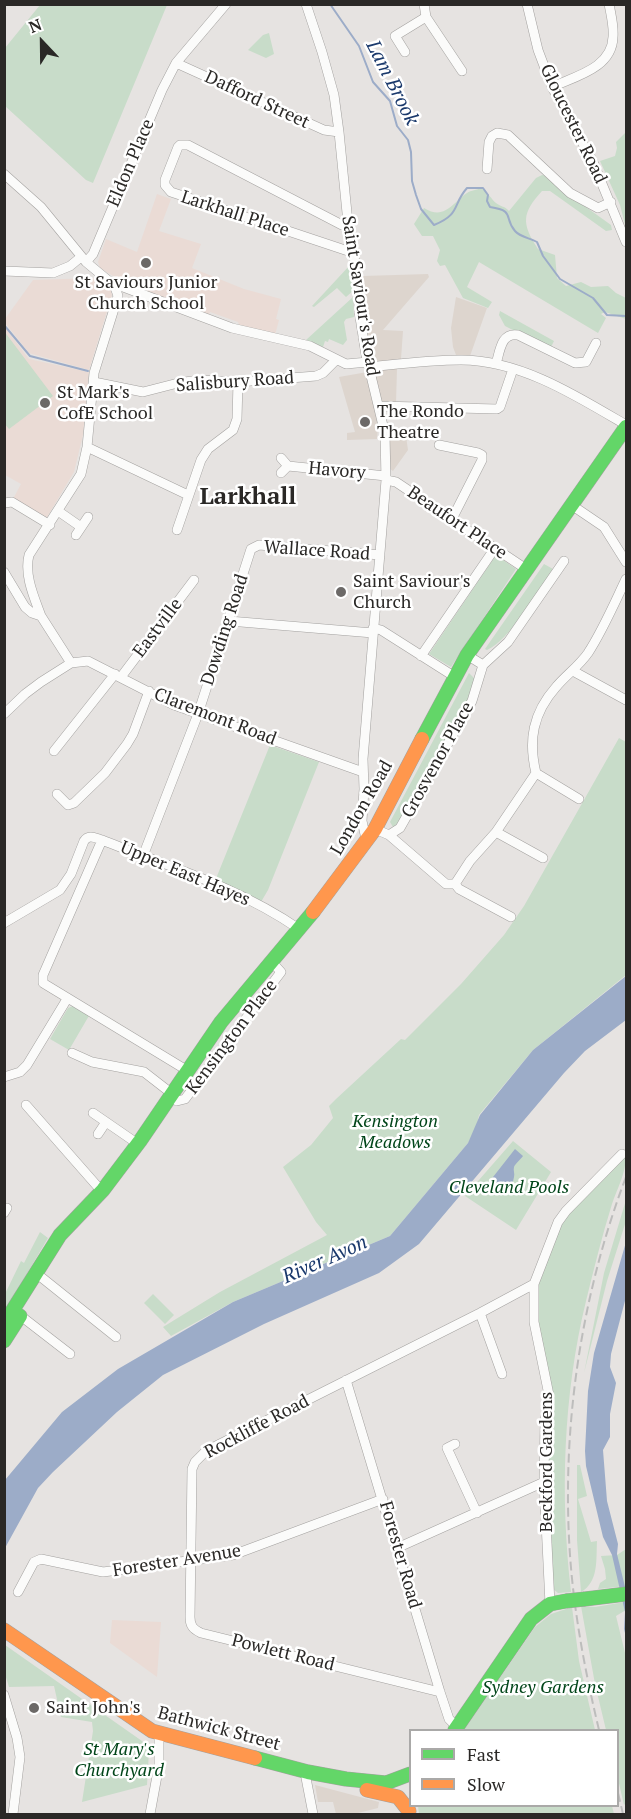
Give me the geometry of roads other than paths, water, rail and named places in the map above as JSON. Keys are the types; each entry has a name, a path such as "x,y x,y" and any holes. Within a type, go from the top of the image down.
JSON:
{"highway":[{"name":"London Road","path":"4,1341 16,1313 39,1275 96,1204 221,1022 334,886 367,842 467,655 627,426"},
{"name":"London Road","path":"4,1324 16,1313"},
{"path":"456,1729 531,1619 550,1604 627,1594"},
{"name":"Bathwick Street","path":"4,1630 146,1729 159,1734 308,1772 346,1779 386,1783 409,1775"},
{"name":"Bathwick Street","path":"346,1779 364,1789 407,1800"}],"street":[{"name":"Eldon Place","path":"83,260 93,254 162,90 176,63 226,4"},
{"name":"Saint Saviour's Road","path":"306,4 331,84 339,132 348,224 358,279 359,311 368,364 385,434 386,478 363,772 362,821 367,842"},
{"path":"424,4 426,18 462,71"},
{"name":"Gloucester Road","path":"527,4 538,50 552,87 593,162 627,242"},
{"path":"552,87 590,70 608,57 614,35 609,4"},
{"path":"405,52 395,36 426,18"},
{"name":"Dafford Street","path":"176,63 324,130 339,132"},
{"path":"487,169 489,142 492,136 503,133 508,135 570,193 598,208 611,202"},
{"name":"Larkhall Place","path":"348,224 342,225 184,144 178,147 165,180 165,185 171,192 354,253"},
{"path":"4,174 41,207 83,260 96,273 114,284 232,328 310,346 336,360 352,365 462,360 496,364 584,399 627,426"},
{"path":"4,271 53,273 83,260"},
{"path":"4,714 25,693 71,663 41,616 26,565 29,555 81,474 101,346 118,296 114,284"},
{"path":"496,364 504,339 512,334 518,334 575,363 586,362 596,344"},
{"name":"Salisbury Road","path":"94,382 142,393 199,380 238,382 316,375 323,373 336,360"},
{"path":"379,406 497,409 500,407 513,369"},
{"path":"177,530 205,454 208,449 233,430 237,419 238,382"},
{"path":"439,445 482,455 482,460 452,519"},
{"path":"87,447 188,495"},
{"name":"Havory","path":"281,458 285,470 386,478"},
{"name":"Beaufort Place","path":"386,478 396,482 526,569"},
{"path":"4,503 12,502 50,525"},
{"path":"573,506 604,527 627,562"},
{"path":"58,511 79,531 88,517"},
{"name":"Wallace Road","path":"254,546 380,555"},
{"name":"Dowding Road","path":"143,856 198,714 251,549 254,546"},
{"path":"421,657 495,548"},
{"path":"467,655 483,665 508,642 564,561"},
{"path":"4,572 9,589 32,613 41,616"},
{"path":"579,799 536,773 531,753 535,724 543,705 556,686 573,671 594,643 627,579"},
{"name":"Eastville","path":"54,751 118,676 194,580"},
{"path":"229,621 381,630 454,677"},
{"name":"Claremont Road","path":"71,663 88,661 174,705 363,772"},
{"name":"Grosvenor Place","path":"375,829 389,836 400,828 472,701 483,665"},
{"path":"573,671 627,700"},
{"path":"57,794 68,805 74,803 105,773 133,734 149,692"},
{"path":"455,884 470,861 496,832 536,773"},
{"path":"496,832 543,858"},
{"path":"389,836 446,884 455,884"},
{"path":"4,923 60,890 67,883 87,837 102,840"},
{"name":"Upper East Hayes","path":"188,1071 46,986 42,979 102,840 209,882 282,917 299,929"},
{"path":"455,884 459,889 506,918"},
{"name":"Kensington Place","path":"170,1094 177,1101 185,1099 281,972 271,961"},
{"path":"4,1077 20,1072 27,1065 67,999"},
{"path":"72,1053 92,1062 144,1072 170,1094"},
{"path":"26,1104 103,1191"},
{"path":"93,1113 138,1144"},
{"path":"98,1134 106,1122"},
{"path":"534,1284 558,1222 622,1154"},
{"path":"39,1275 116,1337"},
{"name":"Rockliffe Road","path":"190,1562 192,1469 200,1456 534,1284"},
{"name":"Beckford Gardens","path":"534,1284 534,1323 549,1395 545,1420 544,1482 550,1604"},
{"path":"16,1313 66,1351 56,1357"},
{"path":"480,1313 502,1374"},
{"name":"Forester Road","path":"346,1380 440,1692 456,1729"},
{"path":"455,1444 447,1448 477,1513"},
{"path":"397,1548 544,1482"},
{"name":"Forester Avenue","path":"18,1592 34,1562 42,1559 104,1572 190,1562 244,1552 383,1499"},
{"name":"Powlett Road","path":"190,1562 190,1624 201,1633 440,1692"},
{"path":"4,1695 20,1747 13,1815"},
{"path":"150,1815 159,1765 159,1734"},
{"path":"308,1772 306,1778 313,1815"}],"water":[{"path":"626,976 626,1020 585,1051 564,1073 419,1244 379,1273 264,1324 163,1375 117,1412 38,1488 5,1548 5,1480 62,1412 118,1369 233,1302 390,1236 468,1143 480,1115 533,1050"},
{"name":"Cleveland Pools","path":"515,1149 523,1156 514,1167 510,1187 499,1192 486,1186"},
{"path":"626,1242 626,1297 611,1354 610,1367 616,1383 610,1414 610,1437 603,1450 607,1501 618,1544 617,1554 626,1591 626,1637 625,1612 612,1555 603,1537 586,1466 585,1451 588,1391 594,1353"}],"waterway":[{"name":"Lam Brook","path":"330,4 359,46 373,82 390,101 397,126 408,140 411,152 412,181 416,195 421,209 434,225 452,213 467,188 483,188 488,195 487,201 490,207 503,210 517,233 537,242 543,256 560,279 593,298 607,315 626,316"},
{"path":"4,325 30,356 88,371"}],"railway":[{"path":"599,1729 584,1659 573,1587 569,1538 569,1446 579,1354 587,1309 598,1264 626,1177"},
{"path":"619,1797 623,1814"}],"place":[{"name":"St Saviours Junior Church School","path":"146,263"},
{"name":"St Mark's CofE School","path":"45,403"},
{"name":"The Rondo Theatre","path":"365,422"},
{"name":"Saint Saviour's Church","path":"341,592"},
{"name":"Saint John's","path":"34,1708"}],"district":[{"name":"Larkhall","path":"248,497"}],"park label":[{"name":"Kensington Meadows","path":"395,1132"},
{"name":"Sydney Gardens","path":"543,1688"},
{"name":"St Mary's Churchyard","path":"119,1760"}],"water label":[{"name":"River Avon","path":"325,1260"}]}
